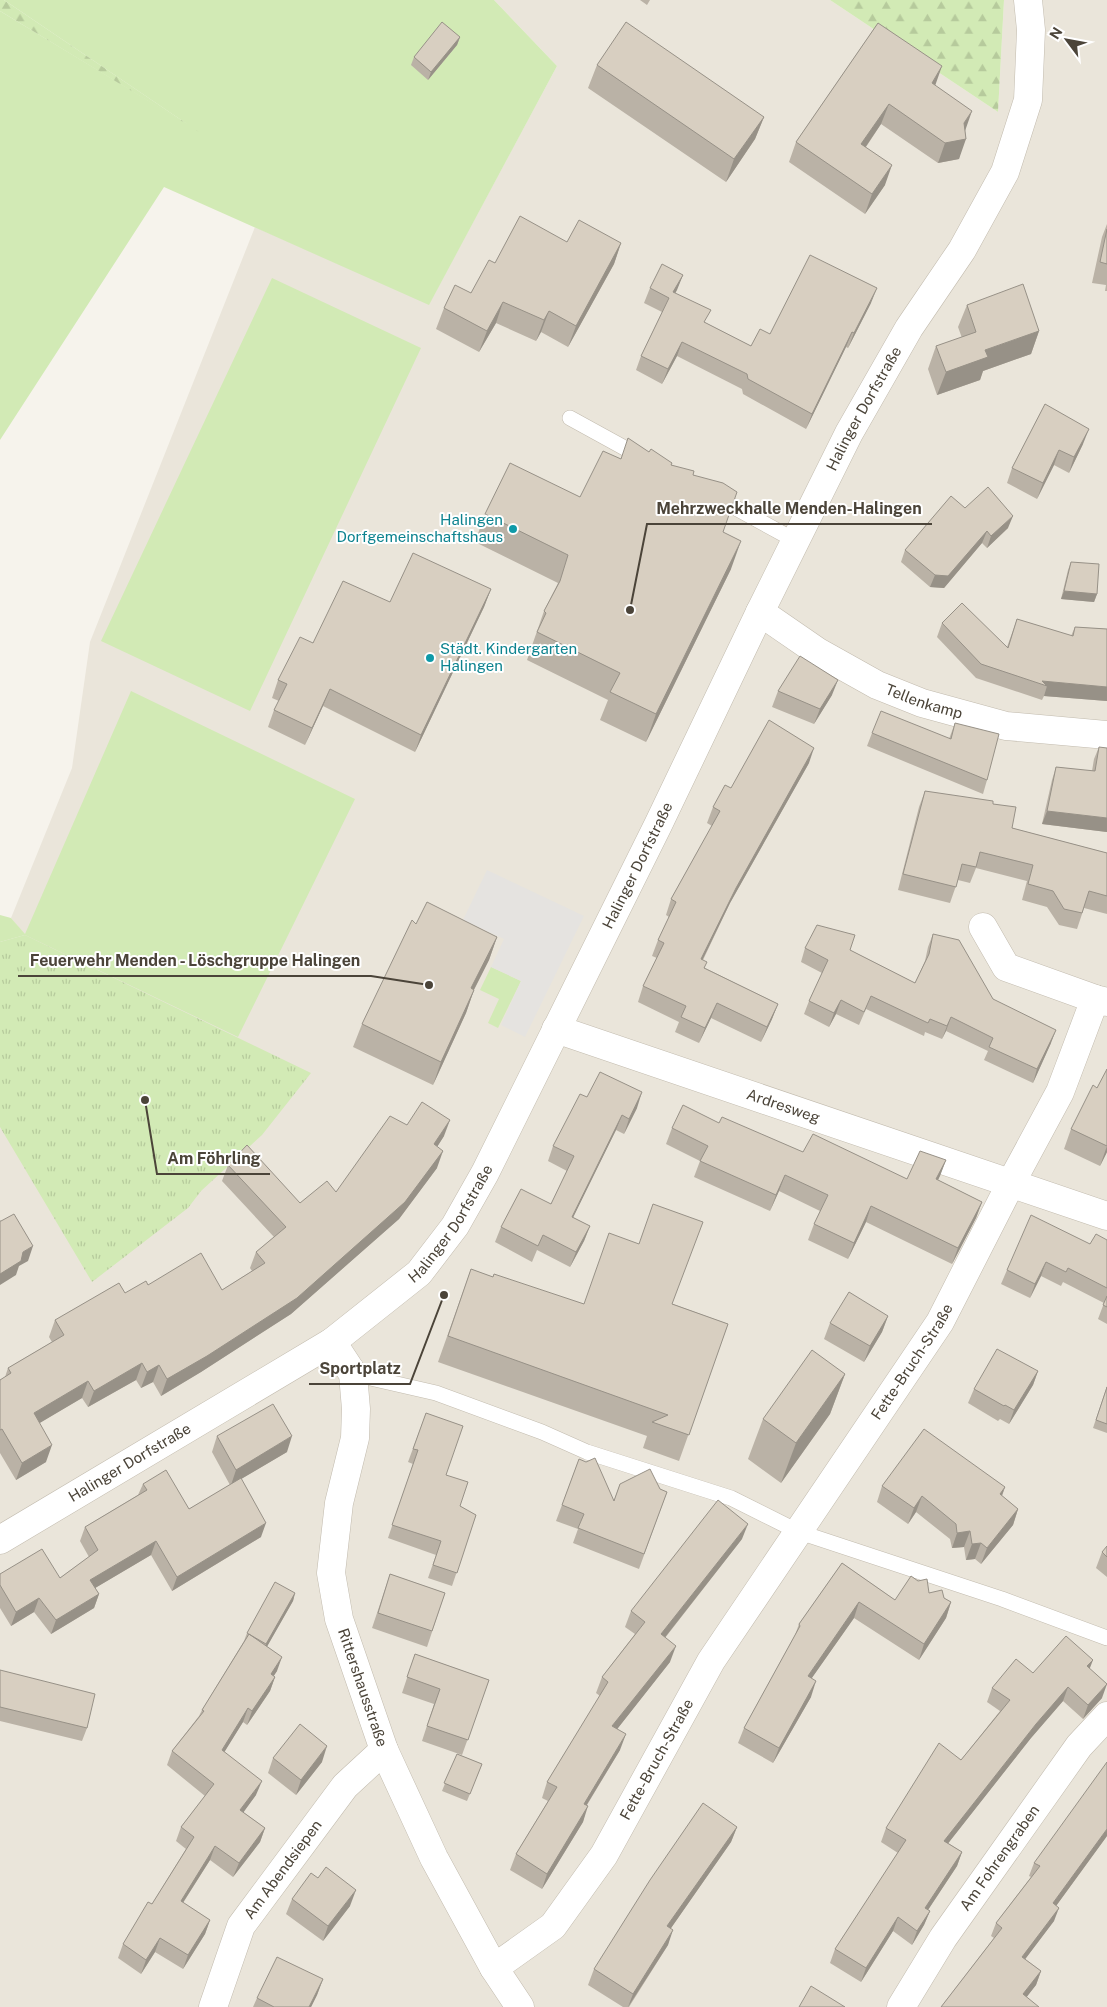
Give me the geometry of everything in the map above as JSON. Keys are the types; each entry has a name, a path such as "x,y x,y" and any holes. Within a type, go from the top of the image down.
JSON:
{"street":[{"name":"Halinger Dorfstraße","path":"0,1540 332,1342 419,1273 455,1226 485,1173 658,825 760,612 858,417 908,328 962,250 1005,172 1028,100 1031,30 1028,0"},
{"name":"Tellenkamp","path":"760,612 818,652 878,686 922,703 1006,726 1107,735"},
{"path":"983,927 1006,967 1101,1000 1060,1092 1012,1181"},
{"name":"Ardresweg","path":"556,1029 1012,1181 1107,1216"},
{"name":"Fette-Bruch-Straße","path":"494,1968 553,1926 604,1854 712,1661 940,1322 1012,1181"},
{"name":"Rittershausstraße","path":"332,1342 353,1374 356,1409 355,1438 339,1503 331,1573 339,1619 384,1750 434,1858 494,1968 520,2007"},
{"name":"Am Fohrengraben","path":"901,2007 943,1938 1079,1746 1107,1716"},
{"name":"Am Abendsiepen","path":"214,2007 241,1926 345,1786 384,1750"}],"lane":[{"path":"570,418 657,465"},
{"path":"700,489 796,541"},
{"path":"353,1374 436,1394 542,1432 587,1452 732,1498 799,1532 1002,1599 1107,1638"}],"shaded area":[{"path":"494,0 830,0 998,112 1004,0 1107,0 1107,2007 0,2007 0,942 25,935 11,918 72,768 90,642 255,227 429,304 557,66"},
{"path":"487,870 584,916 525,1037 501,1025 521,981 491,967 504,939 463,920"}],"green space":[{"path":"0,0 4,0 199,132 0,11"},
{"path":"4,0 494,0 557,66 429,305 164,187 0,440 0,11 187,124"},
{"path":"830,0 1004,0 998,112"},
{"path":"272,278 421,348 250,711 101,641"},
{"path":"131,691 355,799 238,1037 25,935 0,942 0,915 11,918 25,934"},
{"path":"25,935 311,1073 262,1135 201,1191 188,1208 92,1282 0,1127 0,942"},
{"path":"491,967 521,981 498,1028 488,1023 499,999 480,990"}],"building":[{"path":"442,22 460,37 431,72 414,57"},
{"path":"626,22 764,117 734,159 597,65"},
{"path":"878,23 942,66 932,83 972,111 964,123 966,139 945,143 889,104 861,144 892,165 872,194 796,142"},
{"path":"520,216 567,242 579,220 621,243 576,326 549,311 544,320 503,302 487,331 444,308 455,285 471,293 489,260 495,263"},
{"path":"1107,229 1107,264 1100,262"},
{"path":"810,255 877,288 854,333 852,332 812,414 748,379 747,374 682,342 668,369 641,356 669,298 650,288 662,264 683,275 673,292 711,310 704,322 751,346 760,329 770,334"},
{"path":"1023,284 1039,331 985,350 988,357 946,372 936,346 976,332 967,305"},
{"path":"1045,404 1089,429 1074,457 1059,450 1043,483 1012,468"},
{"path":"628,438 649,452 651,449 672,463 671,465 694,471 693,475 723,483 737,492 723,532 741,541 656,714 610,692 620,673 537,632 546,613 544,611 560,581 568,555 485,514 510,463 580,497 603,451 621,459"},
{"path":"988,487 1013,516 991,536 987,531 948,576 935,575 905,550 951,496 965,508"},
{"path":"413,553 491,589 421,735 330,689 312,728 274,710 287,684 278,680 300,637 313,643 343,581 390,602"},
{"path":"1071,562 1099,564 1097,594 1064,591"},
{"path":"962,603 1008,648 1017,619 1073,636 1075,627 1107,629 1107,687 1042,681 1047,686 981,664 942,623"},
{"path":"800,656 838,680 820,709 778,691"},
{"path":"881,711 951,739 955,723 999,734 987,780 872,733"},
{"path":"769,720 814,748 736,888 701,959 707,962 704,968 778,1004 767,1027 717,1003 705,1028 681,1017 686,1006 643,986 664,943 658,940 676,902 671,899 720,811 713,807 725,785 731,788"},
{"path":"1099,747 1107,748 1107,818 1047,811 1056,767 1095,771"},
{"path":"925,791 993,801 993,804 1016,807 1012,828 1107,853 1107,896 1089,891 1082,913 1064,909 1053,891 1028,884 1033,865 980,852 976,867 962,864 956,887 903,874"},
{"path":"427,902 497,937 471,988 474,990 441,1062 362,1024 412,920 416,924"},
{"path":"817,925 855,935 850,950 915,983 929,954 933,934 959,940 993,999 1056,1030 1037,1069 989,1047 993,1038 951,1017 947,1026 930,1019 928,1023 871,996 864,1012 841,1000 834,1013 809,1001 828,960 805,948"},
{"path":"1107,1069 1107,1146 1071,1129 1093,1085 1097,1088"},
{"path":"600,1072 642,1092 629,1119 622,1115 572,1217 590,1226 576,1252 543,1235 538,1246 501,1227 521,1189 551,1204 574,1156 553,1146 580,1094 587,1097"},
{"path":"422,1102 450,1120 434,1144 443,1151 405,1202 297,1298 207,1356 167,1379 159,1365 147,1372 142,1363 94,1391 88,1381 34,1413 52,1445 22,1463 2,1429 0,1430 0,1380 11,1373 8,1368 64,1335 55,1320 119,1283 125,1293 146,1281 148,1285 201,1253 222,1290 265,1263 256,1252 286,1227 228,1165 247,1145 300,1203 327,1181 336,1192 390,1116 407,1125"},
{"path":"683,1105 719,1123 722,1117 803,1152 813,1134 907,1179 920,1151 946,1160 936,1179 982,1202 958,1248 871,1206 854,1243 814,1224 828,1195 785,1175 776,1195 700,1161 708,1146 672,1128"},
{"path":"653,1204 703,1222 672,1304 728,1324 689,1435 652,1422 668,1415 448,1336 471,1269 493,1277 494,1274 584,1304 609,1233 639,1244"},
{"path":"14,1214 33,1246 23,1252 21,1261 0,1274 0,1221"},
{"path":"1031,1215 1090,1244 1096,1234 1107,1240 1107,1288 1068,1268 1066,1272 1046,1262 1035,1284 1007,1270"},
{"path":"849,1292 888,1316 870,1346 830,1323"},
{"path":"1107,1296 1107,1307 1103,1305"},
{"path":"997,1349 1038,1371 1014,1410 974,1389"},
{"path":"812,1350 845,1374 796,1443 763,1419"},
{"path":"1107,1387 1107,1424 1096,1420"},
{"path":"273,1404 292,1436 236,1470 217,1436"},
{"path":"426,1413 463,1426 446,1475 468,1482 460,1506 476,1515 457,1573 433,1565 441,1541 392,1525 418,1450 413,1449"},
{"path":"924,1429 1005,1487 1000,1494 1018,1509 987,1548 981,1543 972,1544 970,1531 957,1533 956,1524 922,1496 914,1508 882,1486"},
{"path":"595,1458 614,1501 620,1484 650,1469 660,1489 667,1492 644,1554 578,1528 584,1514 562,1505 579,1459 586,1462"},
{"path":"166,1470 189,1509 241,1478 266,1523 177,1577 156,1541 90,1580 99,1594 56,1620 39,1598 16,1612 0,1585 0,1574 42,1549 60,1578 98,1550 85,1527 147,1490 143,1484"},
{"path":"718,1500 748,1524 661,1634 676,1646 612,1726 626,1734 584,1804 588,1806 547,1874 516,1854 557,1787 547,1782 608,1682 602,1677 645,1622 631,1611"},
{"path":"1107,1546 1107,1557 1102,1552"},
{"path":"842,1563 895,1600 911,1576 918,1581 927,1579 929,1593 942,1590 944,1598 951,1602 924,1644 859,1602 808,1676 816,1681 779,1748 744,1728 800,1626 799,1624"},
{"path":"390,1574 445,1593 432,1631 378,1613"},
{"path":"275,1582 295,1593 266,1644 247,1633"},
{"path":"249,1634 282,1657 271,1674 275,1677 252,1711 248,1708 222,1750 262,1781 240,1810 265,1828 239,1863 215,1846 181,1901 210,1920 188,1955 160,1938 146,1960 123,1944 148,1902 152,1904 194,1837 181,1827 214,1784 172,1751 204,1711 202,1710"},
{"path":"1066,1636 1093,1660 1087,1666 1107,1684 1088,1705 1068,1687 1036,1724 944,1841 962,1852 925,1908 930,1911 917,1931 898,1917 866,1968 835,1949 906,1840 886,1828 939,1743 961,1760 1010,1700 992,1688 1016,1659 1033,1673"},
{"path":"415,1654 489,1680 468,1740 427,1726 440,1689 407,1677"},
{"path":"0,1670 95,1694 87,1728 0,1707"},
{"path":"300,1724 327,1746 301,1780 273,1758"},
{"path":"457,1754 482,1764 470,1794 444,1783"},
{"path":"1107,1762 1107,1829 1053,1903 1059,1908 1022,1957 1041,1971 1023,1994 1039,2007 941,2007 1002,1928 996,1923 1040,1866 1034,1863"},
{"path":"703,1803 737,1827 667,1926 673,1930 633,1994 594,1969 650,1880"},
{"path":"326,1867 356,1890 328,1926 292,1899 311,1873 318,1878"},
{"path":"277,1957 323,1979 309,2007 274,2007 257,1998"},
{"path":"811,1986 845,2007 799,2007"}],"place":[{"name":"Halingen Dorfgemeinschaftshaus","path":"513,529"},
{"name":"Mehrzweckhalle Menden-Halingen","path":"630,610"},
{"name":"Städt. Kindergarten Halingen","path":"430,658"},
{"name":"Feuerwehr Menden - Löschgruppe Halingen","path":"429,985"},
{"name":"Am Föhrling","path":"145,1100"},
{"name":"Sportplatz","path":"444,1295"}]}
